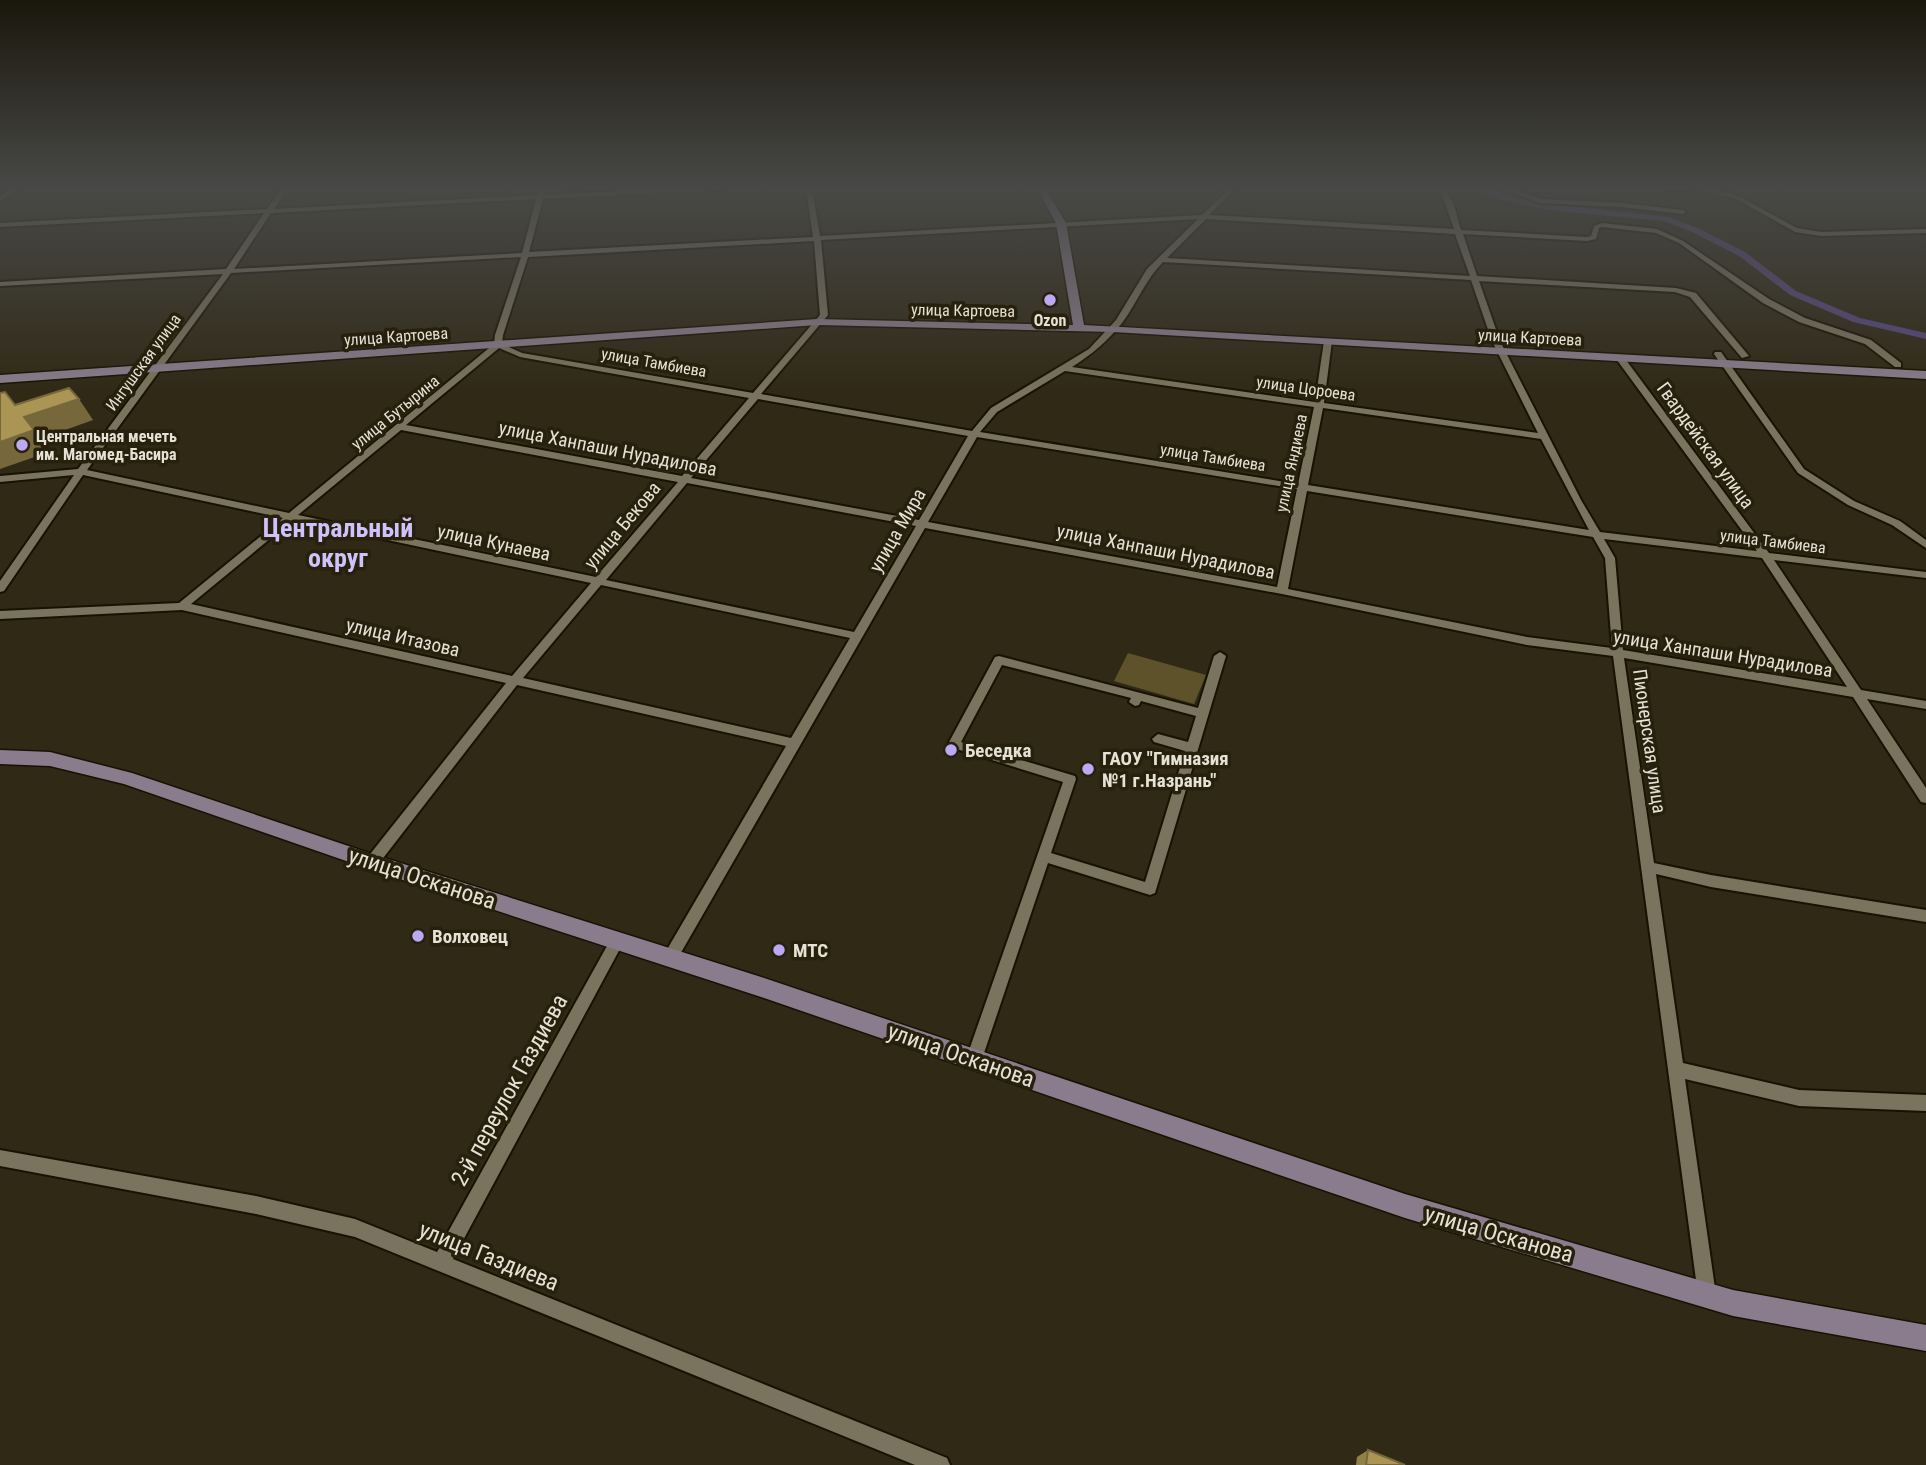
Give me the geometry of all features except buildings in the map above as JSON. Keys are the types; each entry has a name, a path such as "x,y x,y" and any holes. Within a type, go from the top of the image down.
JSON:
{"main road":[{"path":"1066,256 1077,323"},
{"name":"улица Картоева","path":"0,369 159,363 821,318 1116,325 1722,359 1926,375"},
{"name":"улица Картоева","path":"1116,325 1328,341 1499,346 1620,358 1722,359 1745,356 1926,367"},
{"name":"улица Картоева","path":"0,379 159,363"},
{"name":"улица Осканова","path":"0,757 50,760 126,778 372,862 974,1059 1405,1206 1733,1303 1926,1338"}],"street":[{"name":"Ингушская улица","path":"0,589 159,363 239,256"},
{"path":"0,284 502,256"},
{"path":"499,340 526,256"},
{"path":"818,256 821,318"},
{"name":"улица Мира","path":"670,958 974,434 994,410 1091,351 1116,325 1150,271 1164,256"},
{"name":"Пионерская улица","path":"1466,256 1499,346 1576,500 1610,558 1618,653 1707,1295"},
{"path":"1703,256 1766,301 1802,320 1868,342 1898,365"},
{"path":"1160,260 1686,291 1693,295 1745,356"},
{"name":"улица Бекова","path":"372,862 515,681 821,318"},
{"name":"улица Тамбиева","path":"499,340 520,355 974,434 1599,536 1926,576"},
{"name":"улица Бутырина","path":"182,606 400,427 499,340"},
{"name":"улица Яндиева","path":"1282,591 1319,404 1328,341"},
{"name":"Гвардейская улица","path":"1620,358 1766,556 1926,798"},
{"path":"1722,359 1801,471 1851,503 1896,523 1926,545"},
{"name":"улица Цороева","path":"1062,368 1545,437"},
{"name":"улица Ханпаши Нурадилова","path":"400,427 1282,591 1527,641 1618,653 1926,705"},
{"name":"улица Кунаева","path":"0,479 81,472 856,636"},
{"name":"улица Итазова","path":"0,615 182,606 793,743"},
{"path":"1044,856 1150,889 1220,656"},
{"path":"974,1059 1070,779 954,744 999,660 1136,700 1202,713"},
{"path":"1158,739 1192,748"},
{"path":"1648,867 1711,881 1926,915"},
{"name":"2-й переулок Газдиева","path":"441,1262 617,941"},
{"path":"1676,1069 1799,1098 1926,1103"},
{"name":"улица Газдиева","path":"0,1158 256,1205 343,1226 441,1262 940,1465"}],"shaded area":[{"path":"1128,653 1206,675 1194,704 1114,681"}],"waterway":[{"path":"1745,256 1793,293 1857,320 1926,336"}],"place":[{"name":"Ozon","path":"1050,300"},
{"name":"Центральная мечеть им. Магомед-Басира","path":"22,445"},
{"name":"Беседка","path":"951,750"},
{"name":"ГАОУ \"Гимназия №1 г.Назрань\"","path":"1088,769"},
{"name":"Волховец","path":"418,936"},
{"name":"МТС","path":"779,950"}],"district":[{"name":"Центральный округ","path":"338,543"}]}
